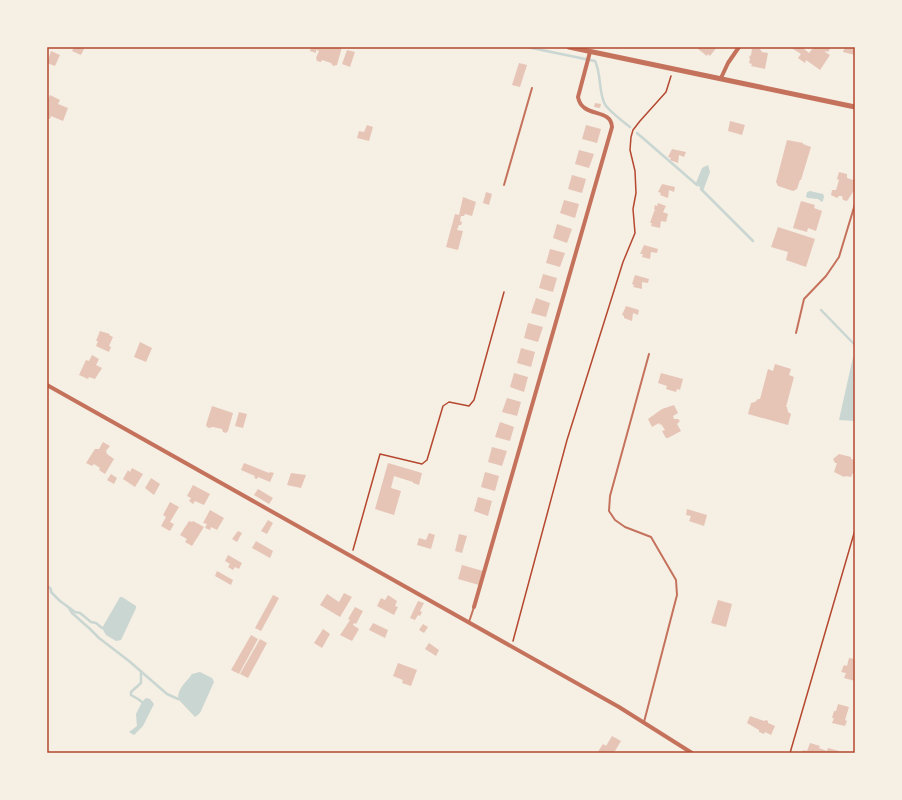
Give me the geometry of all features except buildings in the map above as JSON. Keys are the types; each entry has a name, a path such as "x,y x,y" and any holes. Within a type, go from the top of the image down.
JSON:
{"street":[{"path":"569,47 584,48 590,52 855,107"},
{"path":"721,78 728,63 739,47"},
{"path":"474,607 612,127 612,124 604,115 586,110 578,100 590,52"},
{"path":"47,385 512,646 644,722 692,753"}],"lane":[{"path":"504,185 532,88"},
{"path":"796,333 804,299 826,276 839,257 855,204"},
{"path":"644,722 677,595 676,580 650,537 625,527 615,520 609,511 609,502 649,354"},
{"path":"469,622 474,607"}],"path":[{"path":"512,646 567,440 623,262 635,233 633,209 636,193 635,171 630,150 633,130 666,92 671,76 679,70"},
{"path":"351,556 380,454 422,464 427,460 443,406 449,402 468,406 474,400 504,292"},
{"path":"790,753 855,530"}],"shaded area":[{"path":"708,165 710,172 703,191 696,183 702,168"},
{"path":"810,191 823,194 823,201 822,202 818,199 806,197 807,192"},
{"path":"853,357 855,358 855,421 839,420"},
{"path":"120,597 136,606 136,608 121,640 116,641 106,635 102,628"},
{"path":"200,672 212,678 214,682 200,713 195,717 178,699 178,695 181,688 192,674"},
{"path":"146,698 150,699 154,704 143,726 134,735 129,732 137,726 136,714 142,702"}],"waterway":[{"path":"527,47 595,61 599,72 602,96 606,106 630,127"},
{"path":"637,133 697,185"},
{"path":"701,189 753,241"},
{"path":"821,310 855,345"},
{"path":"47,586 60,601 102,628"},
{"path":"69,608 72,613 99,638 129,661 167,694 178,699"},
{"path":"141,673 141,683 131,692 131,695 142,702"}]}
